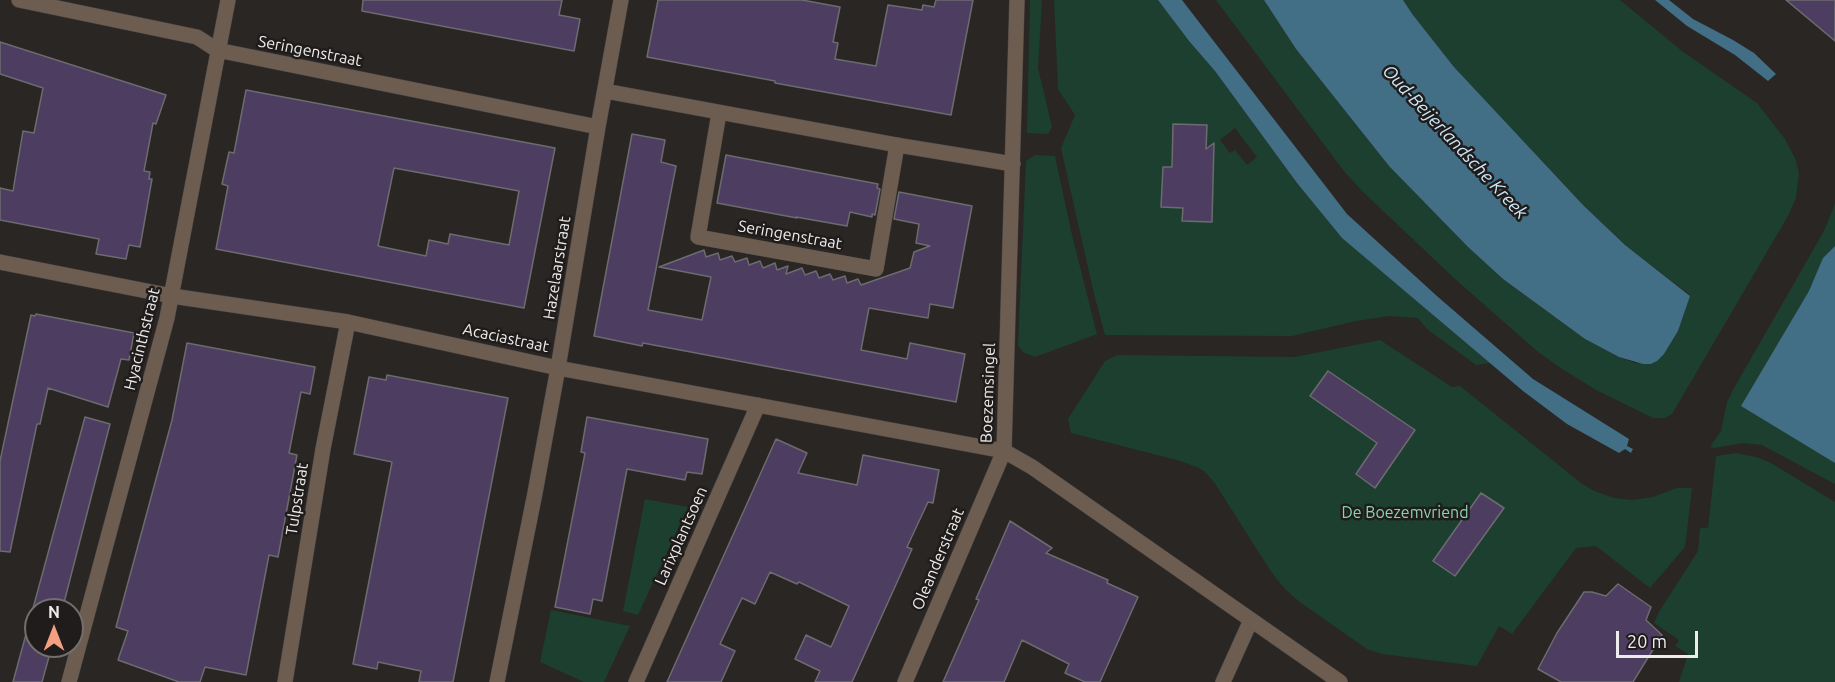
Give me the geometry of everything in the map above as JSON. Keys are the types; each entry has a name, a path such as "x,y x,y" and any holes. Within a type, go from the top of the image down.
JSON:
{"street":[{"name":"Seringenstraat","path":"18,0 197,37 217,50 598,127"},
{"name":"Hyacinthstraat","path":"69,682 161,340 228,0"},
{"name":"Hazelaarstraat","path":"497,682 558,368 621,0"},
{"name":"Boezemsingel","path":"1017,0 1004,451 1032,467 1340,682"},
{"path":"605,91 897,146 1013,164"},
{"name":"Seringenstraat","path":"719,113 698,237 876,269 897,146"},
{"name":"Acaciastraat","path":"0,262 171,296 348,322 558,368 1004,451"},
{"name":"Tulpstraat","path":"285,682 323,449 348,322"},
{"name":"Larixplantsoen","path":"636,682 758,405"},
{"name":"Oleanderstraat","path":"905,682 1004,451"},
{"path":"1223,682 1251,620"}],"green space":[{"path":"1030,0 1042,0 1038,68 1052,127 1048,134 1027,133"},
{"path":"1054,0 1158,0 1215,71 1297,183 1342,238 1490,363 1476,365 1427,329 1418,318 1389,316 1292,336 1105,335 1061,148 1075,115 1058,89","holes":["1235,128 1257,157 1247,165 1235,150 1230,153 1220,140"]},
{"path":"1216,0 1264,0 1296,49 1389,166 1468,247 1503,279 1585,339 1635,363 1651,364 1664,354 1678,331 1690,295 1625,245 1583,205 1454,67 1403,0 1620,0 1682,51 1757,103 1785,139 1795,158 1799,173 1796,198 1788,216 1672,414 1665,418 1653,418 1596,390 1559,367 1537,351 1455,279 1343,170"},
{"path":"1035,155 1055,156 1097,334 1035,357 1023,352 1018,345 1026,161"},
{"path":"1835,204 1835,484 1762,445 1743,443 1710,447 1721,431 1727,402 1734,388 1824,231"},
{"name":"De Boezemvriend","path":"1380,340 1452,387 1460,386 1594,491 1614,498 1632,500 1653,497 1677,488 1692,488 1685,547 1650,588 1596,546 1576,548 1512,634 1499,626 1477,666 1382,654 1367,649 1286,590 1272,573 1214,482 1204,471 1177,460 1071,433 1068,419 1105,361 1117,355 1295,357"},
{"path":"1736,453 1771,463 1835,502 1835,682 1679,682 1688,654 1675,646 1679,640 1654,623 1698,551 1700,528 1708,528 1716,456"},
{"path":"645,499 688,507 638,615 623,611"},
{"path":"551,610 630,626 604,682 584,682 540,662"}],"water":[{"path":"1158,0 1182,0 1347,214 1533,379 1629,439 1627,446 1633,449 1631,453 1625,449 1619,453 1567,424 1523,391 1342,238 1297,183 1215,71"},
{"name":"Oud-Beijerlandsche Kreek","path":"1264,0 1403,0 1454,67 1583,205 1625,245 1690,296 1678,331 1664,354 1651,364 1619,357 1585,339 1503,279 1468,247 1389,166 1296,49"},
{"path":"1655,0 1669,0 1693,19 1754,53 1776,74 1768,81 1735,55 1687,26"},
{"path":"1835,246 1835,463 1741,406 1809,291 1823,258"}],"building":[{"path":"363,0 562,0 559,15 580,19 574,51 362,11"},
{"path":"658,0 802,0 840,7 833,42 838,43 835,59 876,66 888,5 922,10 923,5 934,7 936,0 973,0 951,115 647,57"},
{"path":"1786,0 1835,0 1835,41"},
{"path":"0,42 166,95 156,124 153,123 144,171 150,172 149,179 152,179 140,247 129,245 126,259 96,254 99,239 0,220 0,188 13,191 23,131 34,133 43,88 0,74"},
{"path":"246,90 555,148 524,308 216,249 228,186 222,184 229,152 234,153","holes":["394,168 519,191 509,245 450,234 448,244 429,240 426,256 378,246"]},
{"path":"1173,124 1207,125 1206,149 1214,143 1212,222 1182,221 1183,208 1161,207 1163,167 1172,167"},
{"path":"632,134 665,140 661,162 676,166 648,310 702,320 711,277 659,267 704,250 706,257 718,253 720,260 732,256 735,262 747,258 749,265 760,261 763,268 775,263 777,270 788,266 786,274 802,268 805,275 816,271 819,278 830,274 833,280 845,276 847,283 858,279 861,285 910,268 914,252 930,246 916,243 919,224 894,219 899,192 972,206 953,308 930,304 928,318 869,308 861,350 907,359 910,343 965,354 956,402 643,343 642,346 594,336"},
{"path":"726,155 878,184 877,188 880,189 875,215 872,214 872,217 850,212 847,226 717,203"},
{"path":"36,314 134,333 129,360 121,359 108,407 48,388 40,424 37,424 10,552 0,551 0,461 31,315"},
{"path":"187,343 315,367 310,394 301,392 289,453 297,455 278,557 269,555 246,675 205,667 200,682 179,682 118,660 128,631 116,627 172,420"},
{"path":"1328,371 1415,430 1375,488 1356,474 1377,443 1310,396"},
{"path":"387,375 508,398 453,682 419,682 421,671 378,662 377,669 353,664 392,462 354,454 369,377 386,380"},
{"path":"85,417 110,424 65,598 36,598"},
{"path":"587,417 708,439 702,474 687,472 685,480 627,469 602,601 593,599 590,614 555,607 585,453 581,452"},
{"path":"776,439 807,453 798,473 857,485 863,455 939,470 933,503 928,502 907,547 912,549 852,682 815,682 820,671 795,659 806,635 831,647 849,606 799,582 797,584 770,572 755,604 742,598 720,644 735,651 721,682 667,682"},
{"path":"1481,493 1504,508 1455,576 1433,561"},
{"path":"1010,521 1052,548 1046,553 1108,580 1107,583 1138,597 1100,682 1085,682 1065,673 1069,664 1022,640 1004,682 943,682"},
{"path":"1618,584 1651,607 1646,620 1662,635 1633,682 1561,682 1538,669 1557,633 1584,592 1606,596"},
{"path":"24,642 24,658 49,658 42,682 13,682"}]}
